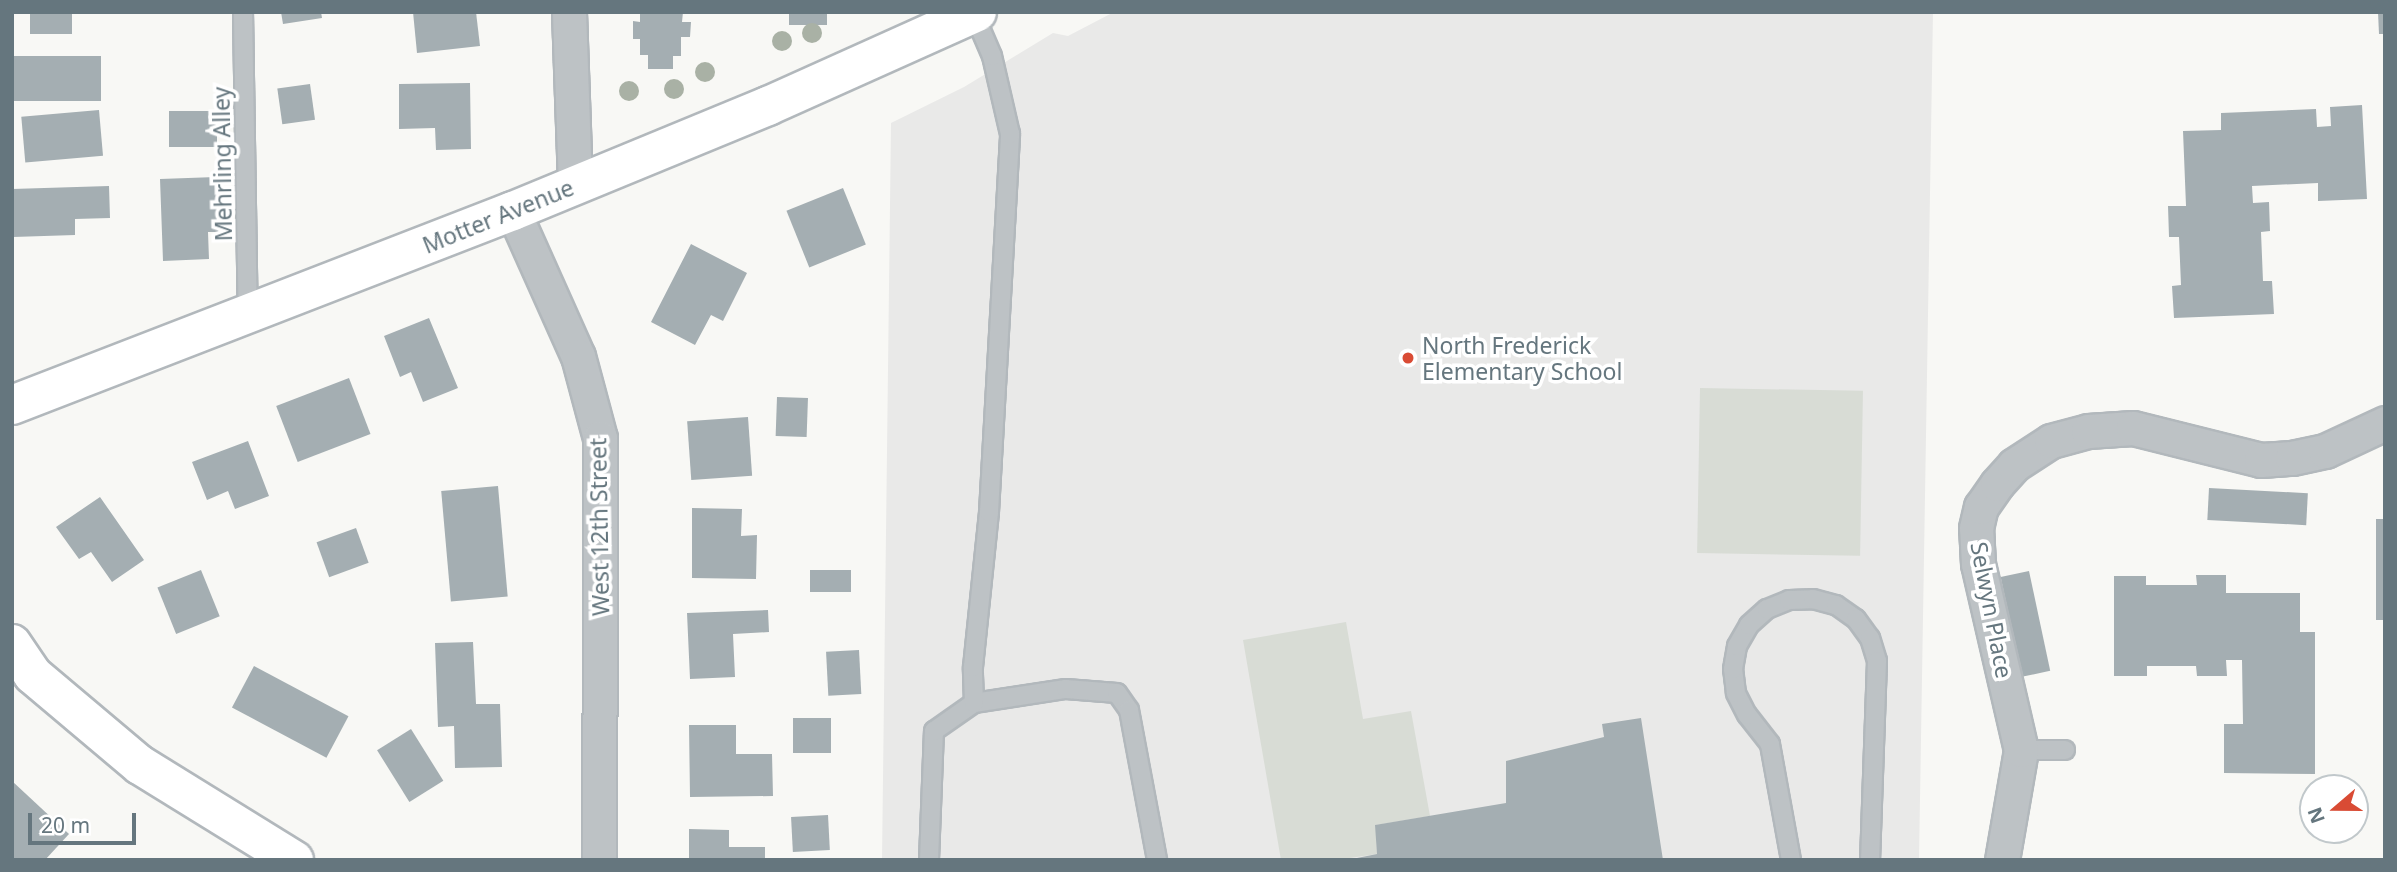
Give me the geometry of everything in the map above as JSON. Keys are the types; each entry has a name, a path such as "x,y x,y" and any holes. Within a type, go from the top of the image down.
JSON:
{"main road":[{"name":"Motter Avenue","path":"12,405 513,211 768,106 976,13"},
{"path":"12,644 33,675 140,765 292,859"}],"street":[{"path":"569,12 575,185"},
{"name":"West 12th Street","path":"513,211 578,356 600,438 599,860"},
{"name":"Selwyn Place","path":"2002,860 2021,750 1978,564 1976,528 1981,507 2014,465 2051,441 2088,431 2133,428 2261,460 2292,458 2325,451 2385,423"}],"lane":[{"name":"Mehrling Alley","path":"243,12 248,315"},
{"path":"974,703 973,667 989,512 1010,134 992,56 976,13"},
{"path":"1791,860 1770,744 1747,715 1736,693 1732,669 1737,646 1749,625 1767,609 1789,600 1813,599 1836,605 1856,619 1870,638 1877,661 1870,860"},
{"path":"929,860 934,731 974,703 1066,690 1117,693 1129,710 1157,860"},
{"path":"2021,750 2066,750"}],"shaded area":[{"name":"North Frederick Elementary School","path":"1114,12 1933,12 1919,860 882,860 891,123 964,87 1053,33 1068,36"},
{"path":"1700,388 1863,391 1860,556 1697,553"},
{"path":"1346,622 1363,719 1411,711 1430,816 1376,825 1377,854 1336,860 1281,860 1243,640"}],"building":[{"path":"30,12 72,12 72,34 30,34"},
{"path":"281,12 321,12 322,18 283,24"},
{"path":"413,12 476,12 480,46 417,53"},
{"path":"640,12 683,12 682,22 691,22 690,37 681,37 681,56 673,56 673,69 648,69 648,55 640,55 640,39 633,39 633,21 640,22"},
{"path":"789,12 827,12 827,25 789,25"},
{"path":"2378,12 2385,12 2385,34 2379,34"},
{"path":"14,56 101,56 101,101 14,101"},
{"path":"470,83 471,149 436,150 435,128 399,129 399,84"},
{"path":"310,84 315,120 282,124 277,89"},
{"path":"2362,105 2367,199 2318,201 2318,183 2252,186 2253,203 2269,202 2270,231 2261,232 2263,281 2272,281 2274,314 2174,318 2172,286 2181,285 2179,237 2169,237 2168,206 2186,206 2183,131 2221,130 2221,113 2316,109 2317,127 2331,126 2330,107"},
{"path":"99,110 103,156 25,163 21,117"},
{"path":"169,111 217,111 217,147 169,147"},
{"path":"216,177 219,232 208,232 209,259 163,261 160,179"},
{"path":"109,186 110,218 75,219 75,235 13,237 12,189"},
{"path":"843,188 866,245 809,267 786,211"},
{"path":"691,244 747,273 723,321 711,315 695,345 651,322"},
{"path":"429,318 458,388 423,402 411,372 400,377 384,336"},
{"path":"349,378 371,434 298,462 276,406"},
{"path":"777,397 808,398 807,437 776,436"},
{"path":"748,417 752,476 691,480 687,421"},
{"path":"248,441 269,496 235,509 228,491 207,500 192,462"},
{"path":"498,486 508,597 451,602 441,491"},
{"path":"2209,488 2308,493 2306,525 2207,520"},
{"path":"100,497 144,560 112,582 91,552 79,559 56,527"},
{"path":"692,508 742,509 741,536 757,535 756,579 692,578"},
{"path":"2376,519 2385,519 2385,620 2376,620"},
{"path":"356,528 369,563 329,577 317,542"},
{"path":"201,570 220,616 176,634 157,588"},
{"path":"810,570 851,570 851,592 810,592"},
{"path":"2029,571 2050,671 2022,677 2001,577"},
{"path":"2196,575 2226,575 2226,593 2300,593 2300,632 2315,632 2315,774 2224,773 2224,724 2243,724 2242,660 2226,660 2227,676 2197,676 2196,666 2147,666 2147,676 2114,676 2114,576 2146,576 2146,585 2197,585"},
{"path":"768,610 769,632 733,634 735,677 690,679 687,613"},
{"path":"473,642 476,704 500,704 502,767 455,768 454,726 438,727 435,643"},
{"path":"859,650 861,694 828,696 826,652"},
{"path":"254,666 348,716 326,758 232,707"},
{"path":"793,718 831,718 831,753 793,753"},
{"path":"1641,718 1663,860 1347,860 1377,854 1375,825 1506,803 1506,761 1604,737 1602,724"},
{"path":"689,725 736,725 736,754 772,754 773,796 690,797"},
{"path":"411,729 443,781 409,802 377,750"},
{"path":"12,781 69,834 45,860 12,859"},
{"path":"828,815 830,850 793,852 791,817"},
{"path":"689,829 729,830 729,847 765,847 765,860 689,860"}],"place":[{"name":"North Frederick Elementary School","path":"1408,358"}]}
